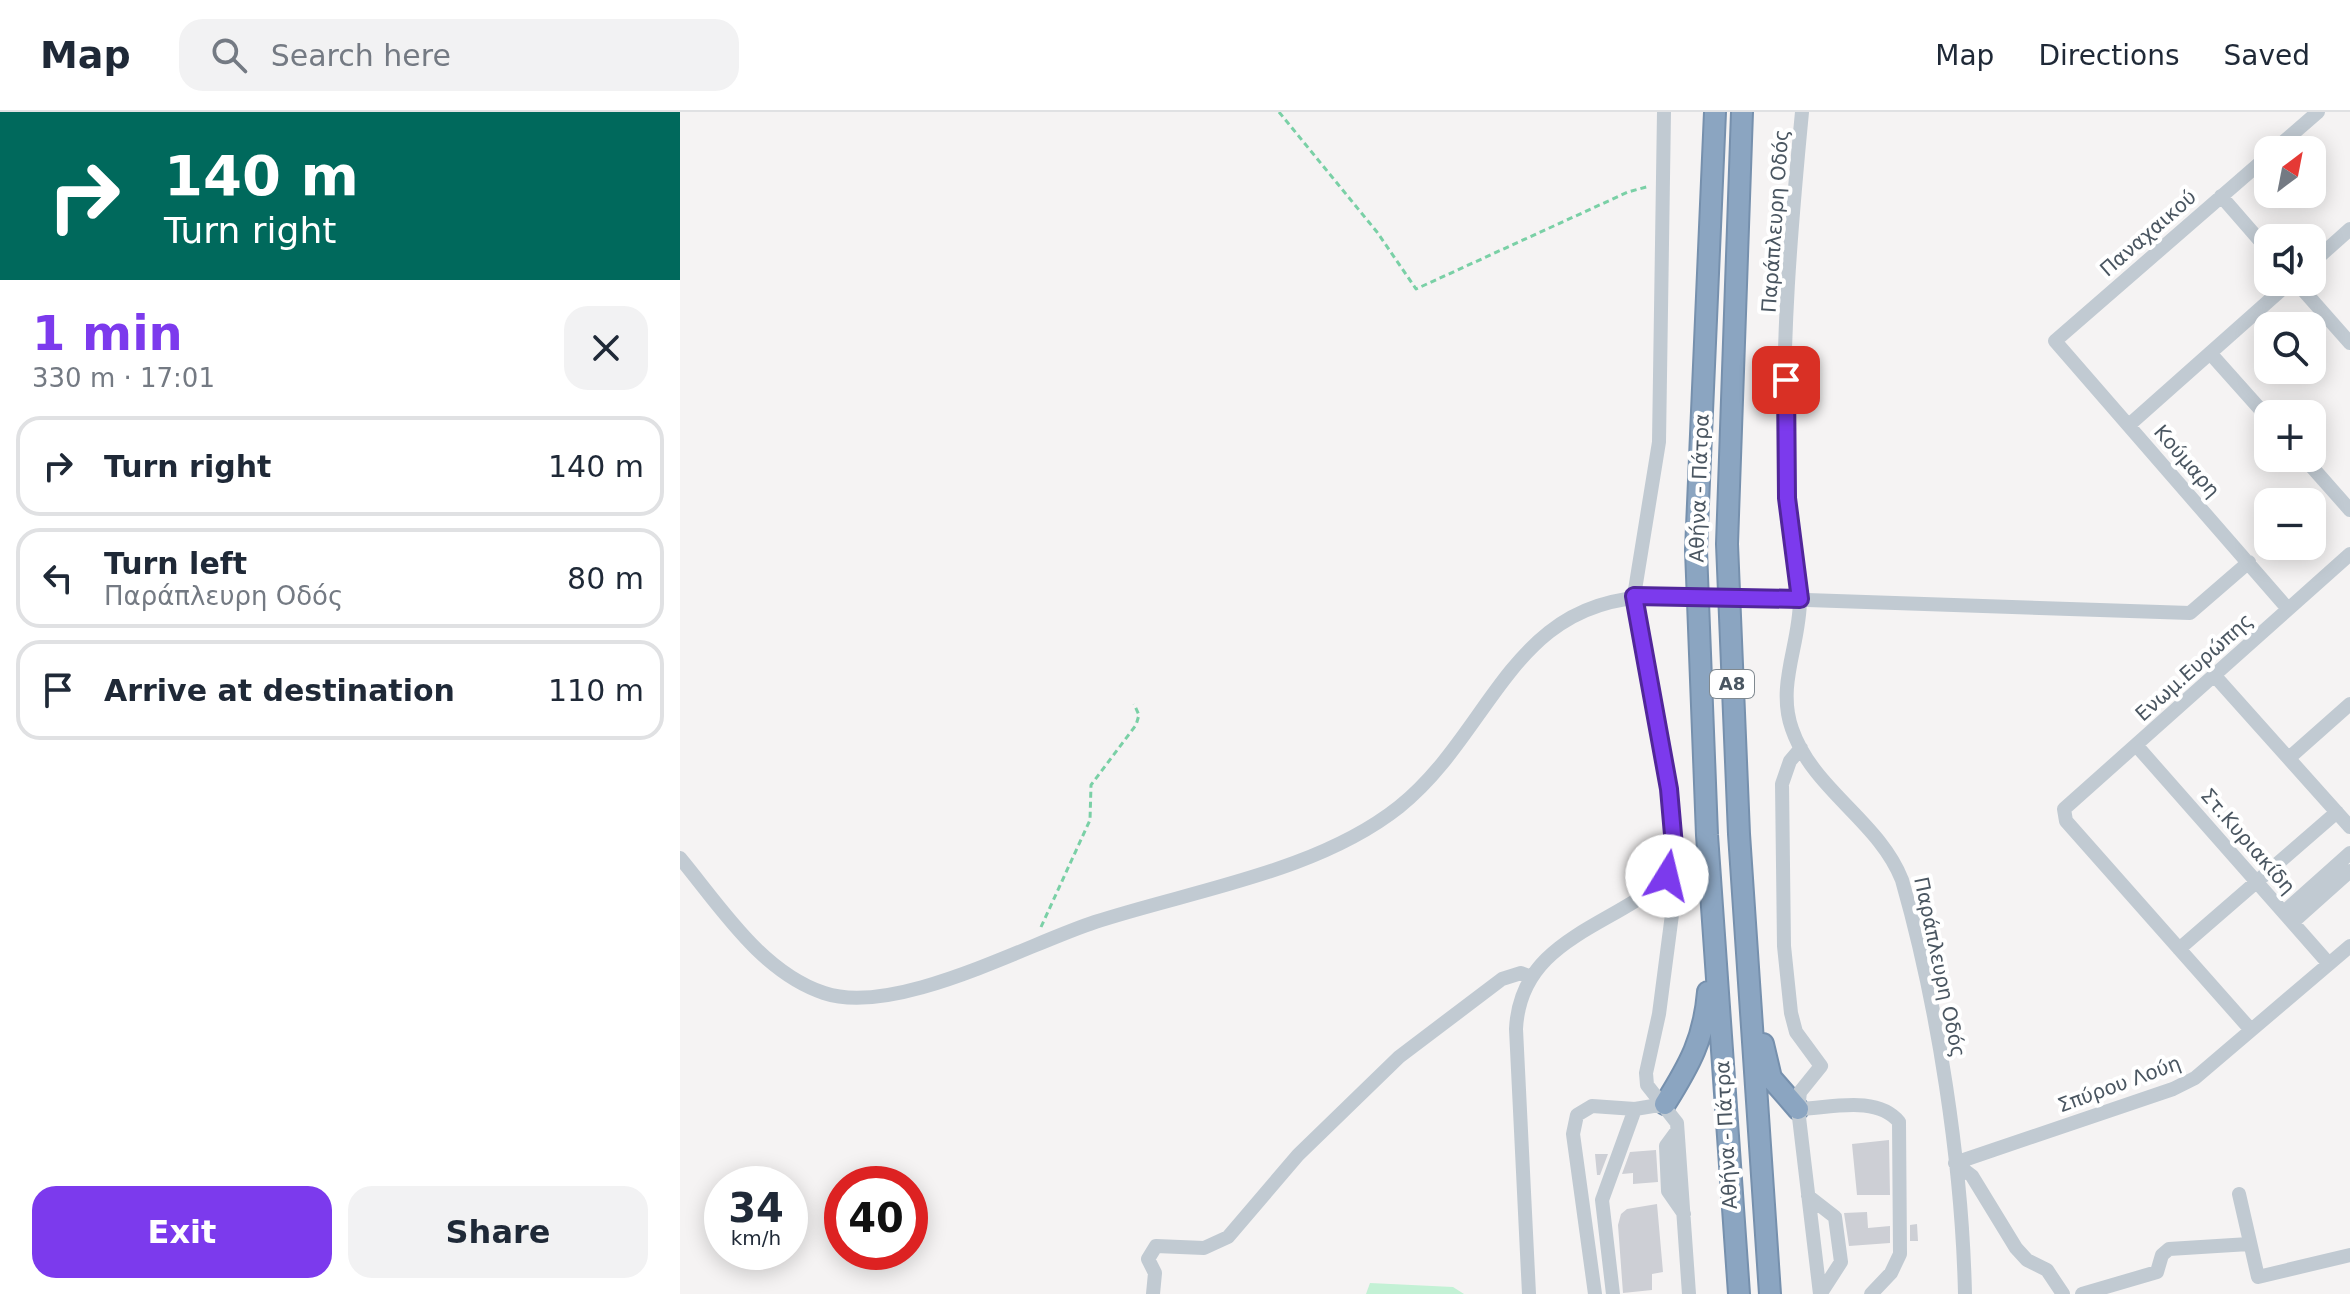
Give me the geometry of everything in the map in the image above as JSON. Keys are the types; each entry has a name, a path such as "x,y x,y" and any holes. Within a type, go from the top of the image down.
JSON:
{"highway":[{"name":"Αθήνα - Πάτρα","path":"1715,112 1696,550 1713,932 1739,1294"},
{"name":"Αθήνα - Πάτρα","path":"1742,112 1727,544 1745,932 1770,1294"},
{"path":"1665,1104 1697,1050 1704,1031 1713,932"},
{"path":"1745,932 1765,1061 1771,1078 1798,1109"}],"street":[{"path":"1664,112 1659,442 1634,596 1669,789 1674,846 1667,876 1674,899 1659,1014 1646,1073 1647,1085 1665,1104 1677,1131 1686,1215 1689,1294"},
{"name":"Παράπλευρη Οδός","path":"1802,112 1784,410 1787,498 1800,599 1785,697 1792,731 1801,748 1886,848 1902,880 1937,1041 1955,1163 1965,1294"},
{"path":"2290,136 2318,112"},
{"name":"Παναχαικού","path":"2055,341 2254,168"},
{"path":"2221,196 2254,234"},
{"path":"2326,250 2350,229"},
{"path":"2129,425 2274,296"},
{"path":"2308,296 2350,343"},
{"path":"2337,328 2350,317"},
{"name":"Κούμαρη","path":"2055,341 2288,609"},
{"path":"2210,353 2254,402"},
{"path":"2316,472 2350,510"},
{"name":"Ενωμ.Ευρώπης","path":"2179,949 2066,821 2064,809 2350,554"},
{"path":"680,858 764,955 799,981 833,995 870,996 933,984 1032,945 1293,861 1366,829 1422,785 1508,672 1540,638 1584,610 1634,596 2190,613 2249,562"},
{"path":"2214,675 2350,827"},
{"path":"2289,758 2350,704"},
{"name":"Στ.Κυριακίδη","path":"2136,745 2329,964"},
{"path":"1801,748 1790,761 1782,784 1784,946 1796,1032 1821,1066 1807,1079 1800,1092 1798,1109 1820,1294"},
{"path":"2251,1030 2179,949 2337,812"},
{"path":"2288,917 2350,853"},
{"path":"2288,917 2350,871"},
{"path":"1529,1294 1516,1029 1519,1000 1529,976 1548,954 1645,895 1667,876"},
{"name":"Σπύρου Λούη","path":"1955,1163 2173,1089 2195,1078 2350,946"},
{"path":"1153,1294 1155,1273 1148,1259 1156,1246 1204,1248 1228,1237 1298,1155 1399,1057 1502,979 1521,973 1529,976"},
{"path":"1595,1294 1573,1134 1577,1115 1592,1106 1635,1109 1665,1104"},
{"path":"1798,1109 1877,1106 1890,1111 1899,1122 1900,1254 1891,1273 1871,1294"},
{"path":"1613,1294 1602,1200 1635,1109"},
{"path":"1955,1163 1972,1176 2016,1248 2027,1260 2047,1270 2063,1294"},
{"path":"2239,1194 2258,1277 2350,1255"},
{"path":"1808,1196 1835,1217 1841,1262 1820,1294"},
{"path":"2082,1294 2157,1272 2162,1255 2169,1249 2249,1244"}],"path":[{"path":"1279,112 1377,232 1416,289 1628,192 1661,183"},
{"path":"1032,945 1090,820 1091,785 1136,725 1139,715 1134,704"}],"green space":[{"path":"1370,1283 1453,1287 1464,1294 1366,1294"}],"building":[{"path":"1889,1140 1890,1195 1857,1195 1852,1144"},
{"path":"1656,1150 1658,1182 1633,1184 1633,1173 1622,1174 1630,1152"},
{"path":"1595,1154 1608,1154 1600,1175 1597,1175"},
{"path":"1657,1204 1663,1272 1652,1274 1652,1290 1623,1293 1618,1225 1621,1214 1627,1209"},
{"path":"1867,1212 1868,1228 1890,1226 1890,1243 1849,1246 1844,1213"},
{"path":"1917,1224 1918,1241 1910,1241 1910,1225"}],"route":[{"path":"1667,876 1674,846 1669,789 1634,596 1800,599 1787,498 1786,380"}]}
